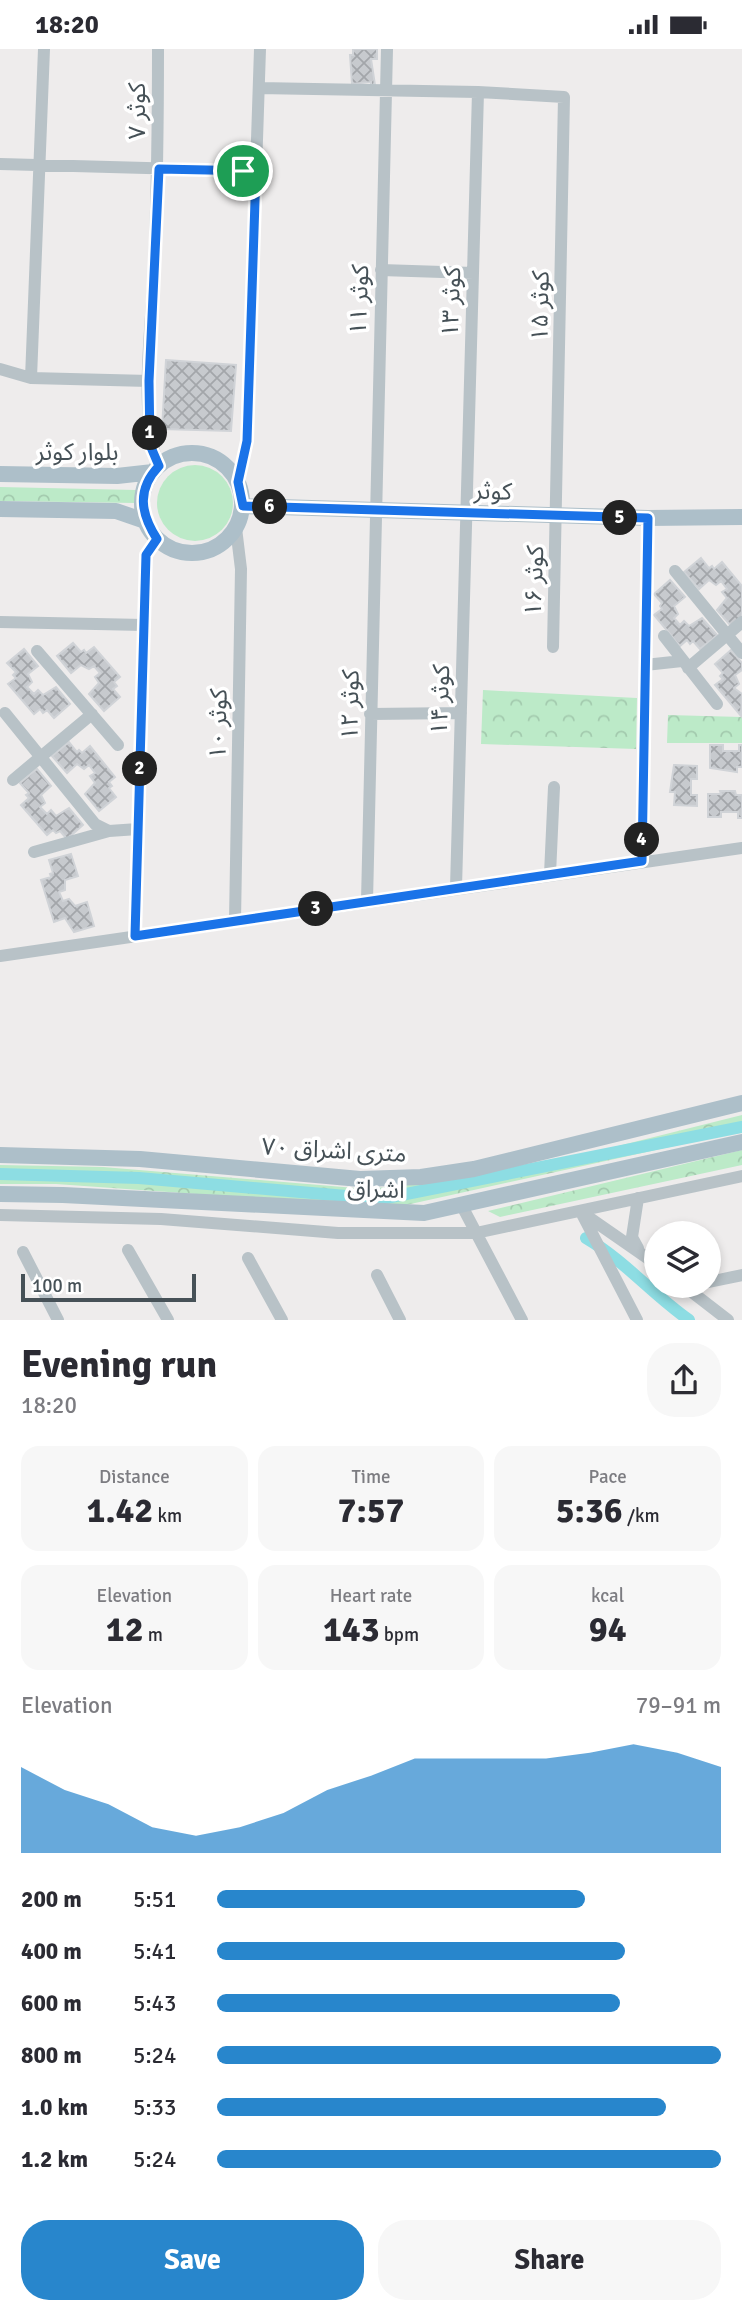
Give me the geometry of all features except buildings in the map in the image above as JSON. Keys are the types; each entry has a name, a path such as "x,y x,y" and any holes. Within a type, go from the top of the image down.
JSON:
{"main road":[{"path":"196,453 221,462 238,482 243,506 236,528 218,547 193,554 180,552 157,539 145,521 143,495 156,469 170,458 196,453"},
{"name":"بلوار کوثر","path":"0,474 117,476 156,469"},
{"name":"کوثر","path":"243,506 558,516 742,518"},
{"path":"0,509 117,511 145,521"},
{"name":"۷۰ متری اشراق","path":"0,1155 140,1159 360,1178 421,1177 474,1169 742,1104"},
{"name":"اشراق","path":"0,1194 75,1195 424,1213 742,1142"}],"street":[{"path":"31,377 44,49"},
{"name":"کوثر ۷","path":"156,469 150,445 149,381 159,169 158,49"},
{"path":"238,482 247,441 260,49"},
{"name":"کوثر ۱۱","path":"374,510 387,49"},
{"path":"259,88 478,92"},
{"name":"۱۵ کوثر","path":"478,92 564,97 558,516"},
{"name":"کوثر ۱۳","path":"466,513 478,92"},
{"path":"0,164 256,171"},
{"path":"381,270 473,273"},
{"path":"0,369 31,377 149,381"},
{"name":"کوثر ۱۲","path":"367,901 374,510"},
{"name":"کوثر ۱۴","path":"456,888 466,513"},
{"name":"کوثر ۱۶","path":"553,647 558,516"},
{"path":"642,861 648,518"},
{"name":"کوثر ۱۰","path":"235,921 242,569 236,528"},
{"path":"135,936 146,555 157,539"},
{"path":"674,571 742,653"},
{"path":"0,622 144,625"},
{"path":"645,665 685,664 728,635 742,622"},
{"path":"664,636 717,704"},
{"path":"37,651 118,745"},
{"path":"5,713 95,824 109,831"},
{"path":"370,714 461,713"},
{"path":"13,780 92,715"},
{"path":"550,874 554,787"},
{"path":"34,852 109,831 138,829"},
{"path":"0,955 742,848"},
{"path":"0,1215 161,1219 338,1233 476,1233 742,1177"},
{"path":"638,1198 632,1237 640,1251"},
{"path":"462,1206 522,1320"},
{"path":"581,1212 644,1254"},
{"path":"581,1212 637,1320"},
{"path":"128,1251 168,1320"},
{"path":"23,1252 58,1320"},
{"path":"248,1258 282,1320"},
{"path":"377,1275 400,1320"},
{"path":"721,1279 742,1275"},
{"path":"701,1298 728,1320"}],"green space":[{"path":"195,465 209,468 222,476 230,489 233,503 230,517 222,530 209,538 195,541 181,538 168,530 160,517 157,503 160,489 168,476 181,468"},
{"path":"0,487 136,490 136,503 0,501"},
{"path":"483,690 637,698 636,749 481,744"},
{"path":"668,715 742,717 742,743 667,743"},
{"path":"742,1115 742,1131 406,1205 294,1201 56,1184 0,1184 0,1165 103,1167 367,1189 468,1178 598,1151"},
{"path":"742,1150 742,1165 500,1217 488,1211"}],"waterway":[{"path":"0,1174 139,1178 381,1199 742,1127"},
{"path":"586,1238 689,1320"}],"route":[{"path":"159,169 243,171 256,171 247,441 238,482 243,506 648,518 642,861 135,936 146,555 157,539 145,521 142,508 146,483 159,466 150,445 149,381 159,169"}]}
